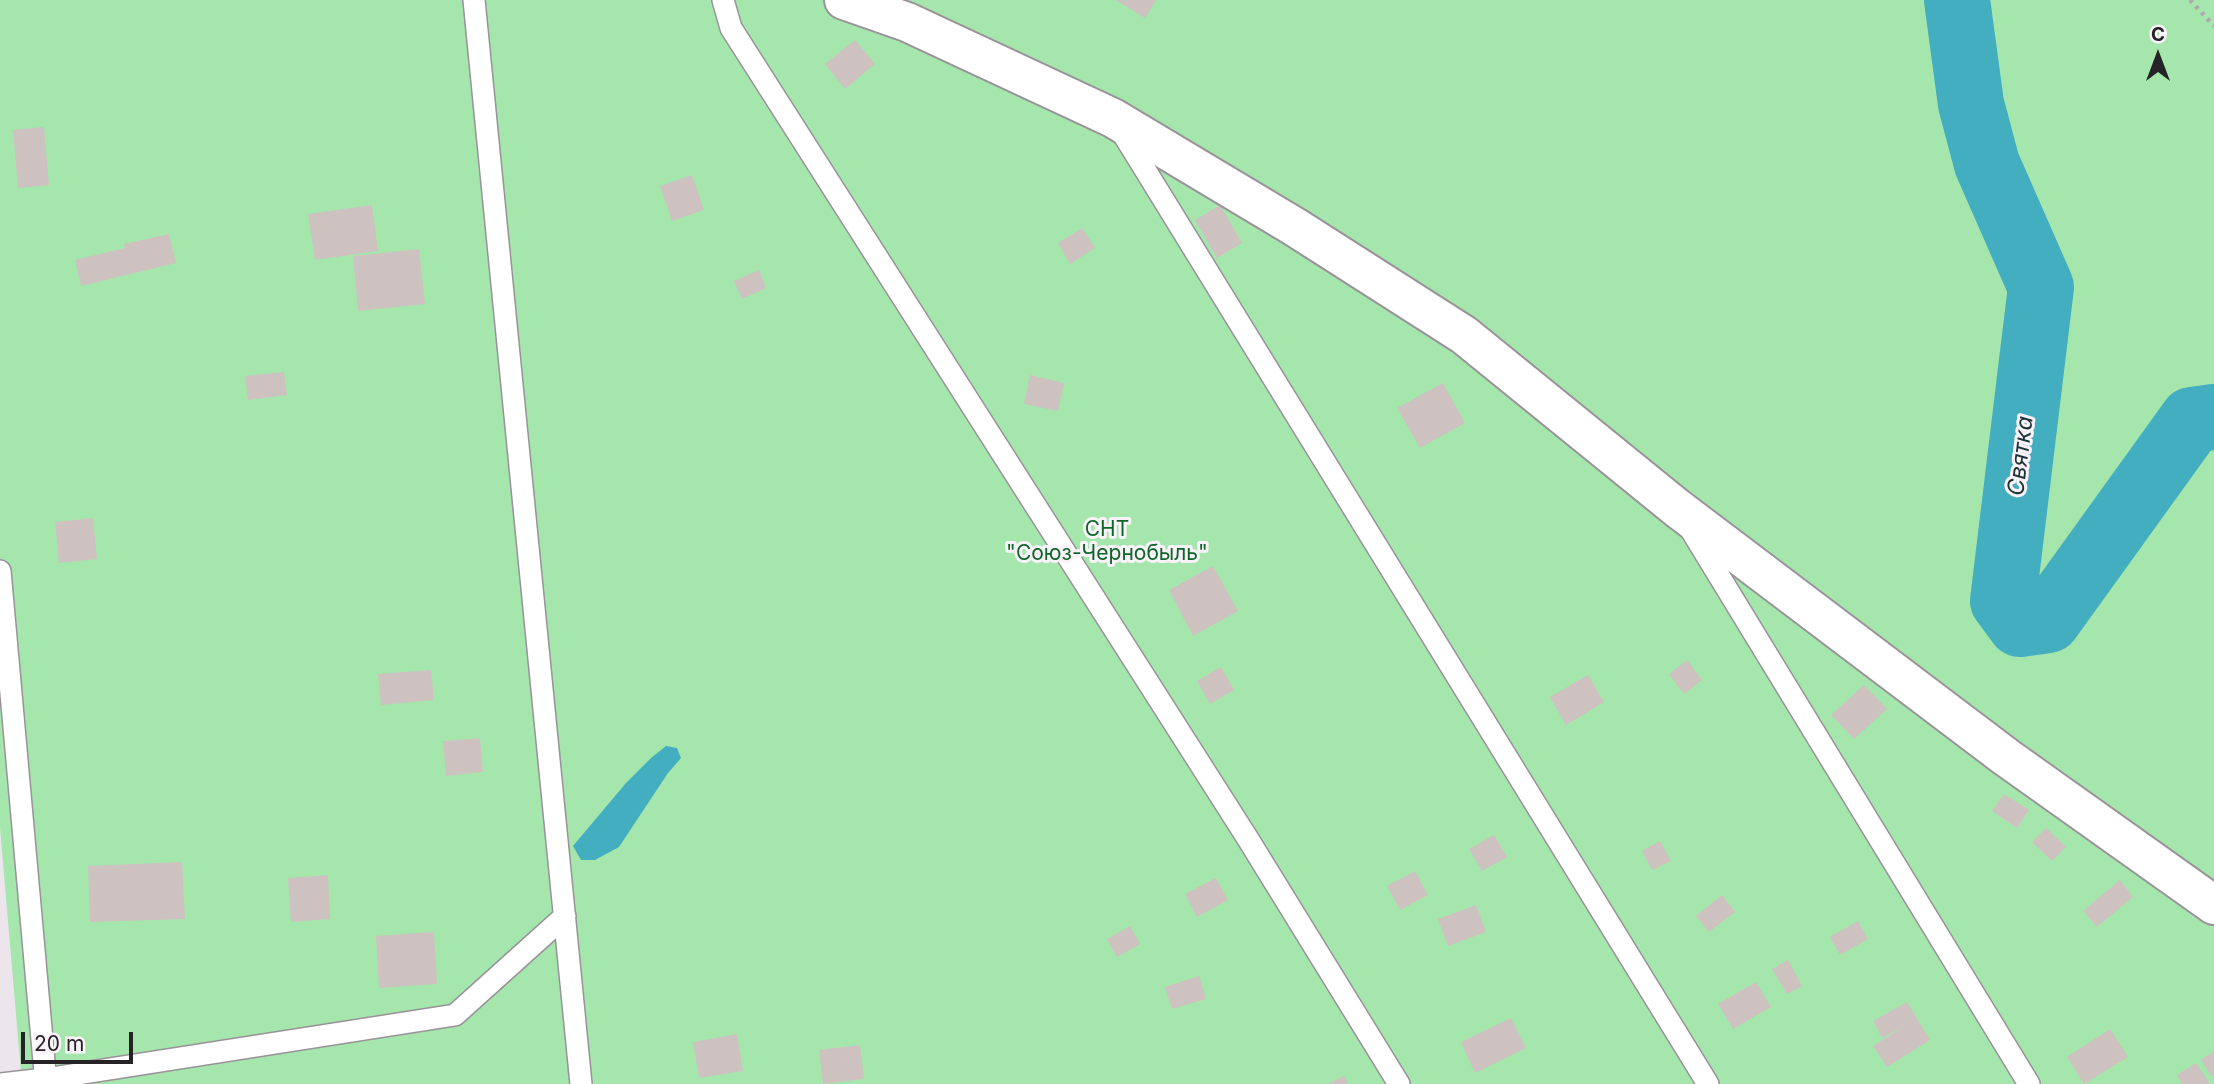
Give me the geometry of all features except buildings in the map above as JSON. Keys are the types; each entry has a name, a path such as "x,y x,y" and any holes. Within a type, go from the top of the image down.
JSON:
{"street":[{"path":"844,0 907,22 1113,118 1295,227 1464,335 1677,508 2006,757 2214,905"}],"lane":[{"path":"474,0 580,1084"},
{"path":"723,0 731,28 1226,804 1399,1084"},
{"path":"1113,118 1708,1084"},
{"path":"1677,508 2029,1084"},
{"path":"0,571 45,1082"},
{"path":"0,1084 45,1082 455,1015 565,916"}],"path":[{"path":"2190,0 2214,26"}],"green space":[{"name":"СНТ \"Союз-Чернобыль\"","path":"0,0 2214,0 2214,1084 22,1084 0,828"}],"water":[{"path":"666,746 677,748 681,758 619,847 595,860 581,860 573,846 626,783"}],"waterway":[{"name":"Святка","path":"1957,0 1971,104 1987,164 2041,287 2003,601 2020,624 2048,620 2192,420 2214,417"}]}
